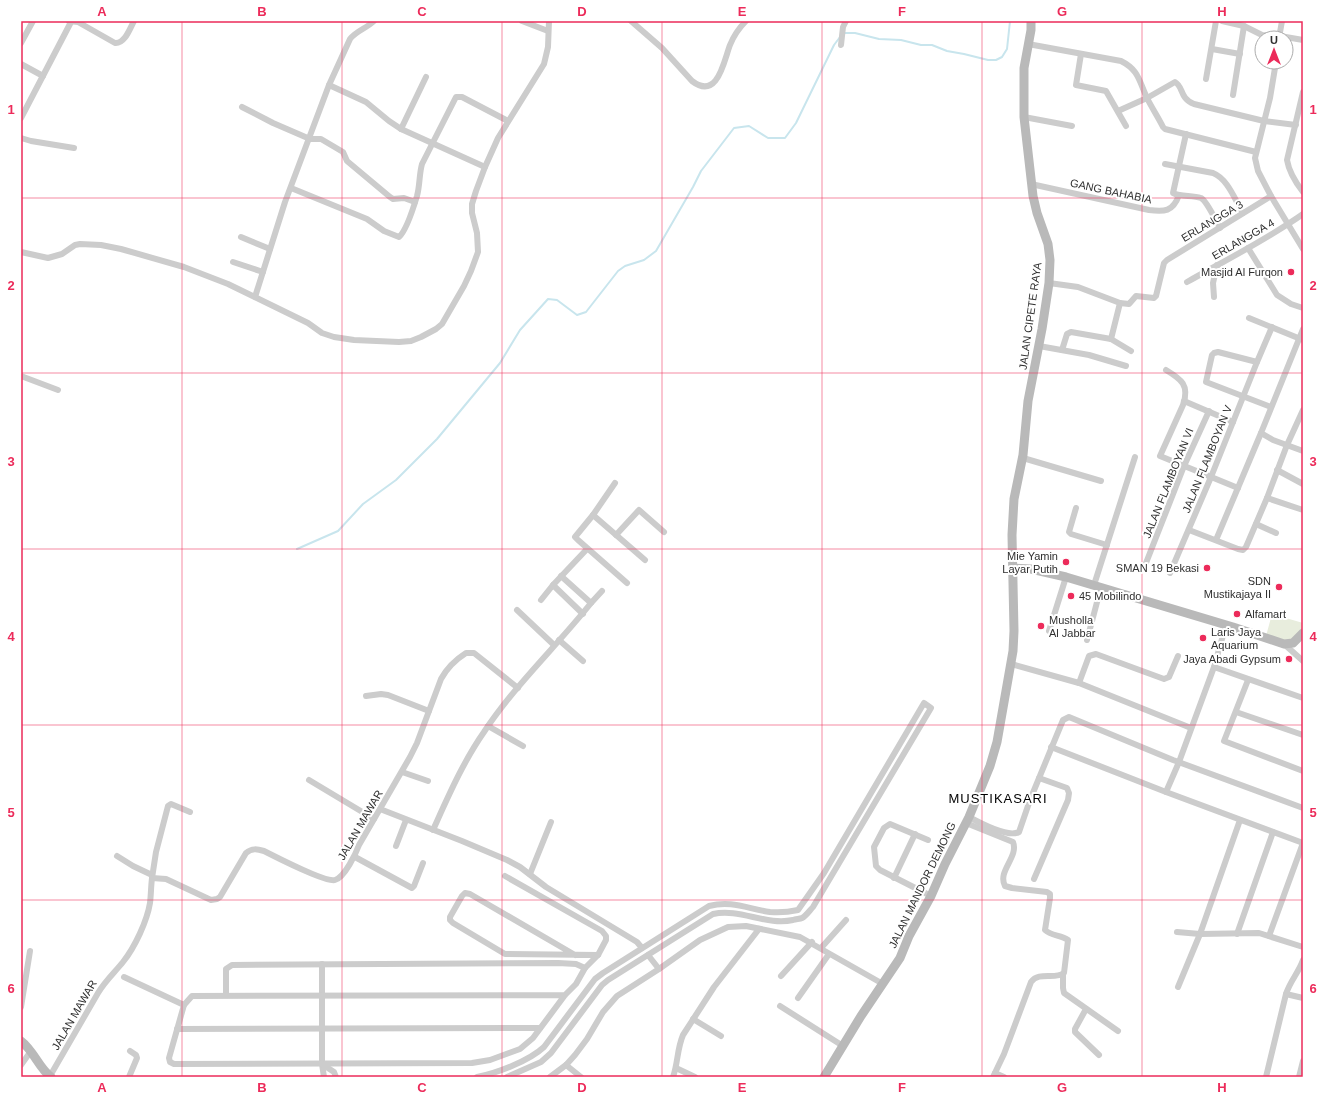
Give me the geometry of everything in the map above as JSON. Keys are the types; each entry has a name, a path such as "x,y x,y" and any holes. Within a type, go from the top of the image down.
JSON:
{"main road":[{"name":"JALAN CIPETE RAYA","path":"1013,568 1012,518 1014,499 1023,458 1028,401 1049,283 1050,260 1048,244 1037,213 1031,184 1024,116 1023,80 1031,30 1031,21"},
{"path":"1013,568 1031,569 1066,577 1284,644 1293,643 1303,633"},
{"name":"JALAN MANDOR DEMONG","path":"824,1077 861,1016 900,958 912,930 931,896 945,864 968,820 994,755 1011,664 1014,631 1013,568"},
{"path":"21,1041 31,1051 47,1074 51,1077"}],"street":[{"path":"21,43 33,21"},
{"path":"21,118 70,21 78,22 115,43 119,43 123,41 134,21"},
{"path":"88,27 92,21"},
{"path":"255,297 291,188 329,85 350,39 374,21"},
{"path":"522,21 548,31"},
{"path":"21,252 48,258 62,254 75,245 80,244 101,245 137,253 184,267 228,284 308,323 322,333 334,337 354,340 399,342 411,341 436,329 442,324 468,278 478,252 478,233 472,213 472,204 485,167 498,138 544,64 548,47 549,21"},
{"path":"631,21 662,48 692,81 703,87 715,82 719,76 732,40 738,29 746,21"},
{"path":"1206,79 1216,21"},
{"path":"1222,21 1242,24 1254,31"},
{"path":"841,45 845,24"},
{"path":"1233,95 1240,54 1242,24"},
{"path":"1028,44 1121,60 1137,73 1147,98 1163,127 1169,131 1256,152"},
{"path":"1212,49 1240,54"},
{"path":"1081,54 1076,85 1106,91 1126,126"},
{"path":"21,64 43,76"},
{"path":"1275,70 1270,98 1255,158 1258,171 1271,196 1288,224 1301,239 1303,249"},
{"path":"401,129 426,77"},
{"path":"1118,111 1147,98 1171,84 1177,83 1184,98 1188,101 1264,121 1296,125"},
{"path":"329,85 366,102 401,129 485,167"},
{"path":"1303,92 1288,154 1288,166 1300,183 1303,192"},
{"path":"291,188 367,219 384,231 396,237 401,236 415,202 422,164 456,97 462,97 508,121"},
{"path":"21,100 28,104"},
{"path":"242,107 273,123 310,139 320,139 343,152 347,160 392,198 404,198 415,202"},
{"path":"1024,116 1072,126"},
{"path":"1186,134 1172,191 1175,194 1204,200 1220,228"},
{"path":"21,138 74,148"},
{"path":"1165,164 1213,173 1219,176 1224,181 1243,213"},
{"name":"GANG BAHABIA","path":"1031,184 1161,212 1173,206 1179,195"},
{"name":"ERLANGGA 3","path":"1120,303 1129,304 1136,296 1152,299 1156,296 1164,264 1167,260 1271,196"},
{"name":"ERLANGGA 4","path":"1187,282 1248,248 1303,214"},
{"path":"240,237 270,249"},
{"path":"1248,248 1277,295 1291,304 1303,308"},
{"path":"233,262 263,272"},
{"path":"1214,297 1213,283 1217,265"},
{"path":"1049,283 1078,287 1120,303 1111,339"},
{"path":"1249,318 1301,339"},
{"name":"JALAN FLAMBOYAN V","path":"1170,573 1272,327"},
{"path":"1216,540 1261,433 1270,406 1301,339 1303,329"},
{"path":"1062,350 1067,334 1070,332 1111,339 1131,351"},
{"path":"1039,346 1089,355 1126,366"},
{"path":"1257,362 1218,352 1214,353 1212,355 1206,382 1270,406"},
{"path":"1166,370 1181,379 1185,388 1184,401 1160,456 1238,488"},
{"path":"21,376 58,390"},
{"path":"1184,401 1233,422"},
{"path":"1276,533 1256,524 1287,445 1303,410"},
{"name":"JALAN FLAMBOYAN VI","path":"1146,562 1184,466 1209,411"},
{"path":"1261,433 1273,440 1303,451"},
{"path":"1087,640 1097,586 1107,545 1135,457"},
{"path":"1023,458 1101,481"},
{"path":"1277,470 1303,484"},
{"path":"615,483 593,515 575,537 627,583"},
{"path":"1267,498 1303,510"},
{"path":"1076,508 1069,532 1070,534 1107,545"},
{"path":"616,534 639,510 664,532"},
{"path":"593,515 645,560"},
{"name":"JALAN FLAMBOYAN V","path":"1189,530 1243,550 1249,542 1256,524"},
{"path":"541,600 561,576 587,549"},
{"path":"561,576 591,603"},
{"path":"1049,631 1066,577"},
{"path":"553,585 582,614"},
{"path":"434,830 469,756 488,726 518,688 602,592"},
{"path":"517,610 554,646"},
{"path":"1166,792 1179,762 1214,667 1226,625"},
{"path":"559,640 583,661"},
{"path":"1284,644 1303,661"},
{"name":"JALAN MAWAR","path":"51,1077 98,993 133,946 147,914 150,903 152,877 166,879 214,900 220,897 246,853 252,849 264,851 327,879 335,880 339,878 355,857 359,845 402,772 416,744 437,687 446,671 466,652 474,653 518,688"},
{"path":"1080,683 1089,656 1092,654 1096,654 1164,679 1169,677 1178,656"},
{"path":"1011,664 1080,683 1191,728"},
{"path":"1214,667 1303,698"},
{"path":"1248,680 1224,741 1303,771"},
{"path":"366,696 381,694 388,695 429,711"},
{"path":"477,1077 491,1074 536,1054 548,1042 595,979 709,906 718,903 735,904 770,912 798,910 824,873 924,703 932,708 831,878 813,907 803,918 787,921 769,921 734,913 712,914 602,985 555,1048 541,1062 507,1077"},
{"path":"1236,712 1303,735"},
{"path":"968,820 1012,834 1019,832 1051,747 1063,720 1069,717 1179,762 1303,808"},
{"path":"488,726 523,746"},
{"path":"1051,747 1303,843 1269,936"},
{"path":"402,772 428,781"},
{"path":"1034,879 1068,800 1069,793 1067,788 1039,778"},
{"path":"309,780 374,819"},
{"path":"117,856 152,877 155,856 168,806 171,804 190,812"},
{"path":"380,810 434,830 520,867 546,887 637,942 642,948"},
{"path":"396,846 406,820"},
{"path":"968,820 1013,842 1014,850 1002,878 1005,886 1047,892 1050,894 1045,930 1050,934 1066,938 1068,940 1065,970 1063,974 1064,993 1118,1031"},
{"path":"1178,987 1200,934 1240,820"},
{"path":"530,874 551,822"},
{"path":"928,840 892,824 884,828 874,847 876,866 880,870 931,896"},
{"path":"1237,934 1273,832"},
{"path":"894,878 914,834"},
{"path":"355,857 412,888 423,863"},
{"path":"824,873 831,878"},
{"path":"505,876 602,931 606,936 606,940 598,955 585,968 576,984 565,995 533,1038 520,1049 490,1060 472,1063 174,1064 170,1062 169,1058 184,1005 192,996 565,995"},
{"path":"575,955 470,894 465,893 462,896 450,917 450,920 453,923 504,954 575,955 598,955"},
{"path":"821,948 846,920"},
{"path":"550,1077 566,1064 587,1039 609,1004 623,992 660,969 700,940 728,927 737,926 795,935 812,942 829,954 883,984"},
{"path":"672,1077 676,1068 680,1043 693,1019 714,987 759,929"},
{"path":"1177,932 1200,934 1259,933 1303,947"},
{"path":"781,976 812,942"},
{"path":"21,1007 30,951"},
{"path":"504,954 504,963"},
{"path":"798,998 829,954"},
{"path":"648,955 660,969"},
{"path":"1266,1077 1289,984 1303,961"},
{"path":"226,996 226,969 232,965 567,963 576,964 585,968"},
{"path":"322,964 322,1064 324,1077"},
{"path":"1004,1077 994,1075 1004,1054 1034,978 1063,974"},
{"path":"124,977 184,1005"},
{"path":"1286,994 1303,998"},
{"path":"780,1006 843,1046"},
{"path":"1086,1009 1075,1029 1075,1032 1099,1056"},
{"path":"693,1019 721,1036"},
{"path":"177,1029 540,1028"},
{"path":"548,1042 555,1048"},
{"path":"21,1065 31,1051"},
{"path":"129,1077 137,1058 136,1055 130,1051"},
{"path":"1299,1077 1303,1061"},
{"path":"322,1064 334,1072 336,1077"},
{"path":"566,1064 581,1077"},
{"path":"676,1068 695,1077"}],"green space":[{"path":"1272,614 1303,623 1301,631 1294,638 1287,641 1266,636"}],"waterway":[{"path":"844,33 855,33 879,39 901,40 921,45 932,45 947,51 988,60 996,60 1002,57 1007,49 1010,21"},
{"path":"297,549 338,531 363,504 396,480 437,439 500,363 520,330 548,299 557,300 577,315 586,312 618,271 625,266 644,260 656,251 701,171 734,128 749,126 768,138 785,138 796,123 834,45 840,37"}],"place":[{"name":"Masjid Al Furqon","path":"1291,272"},
{"name":"Mie Yamin Layar Putih","path":"1066,562"},
{"name":"SMAN 19 Bekasi","path":"1207,568"},
{"name":"SDN Mustikajaya II","path":"1279,587"},
{"name":"45 Mobilindo","path":"1071,596"},
{"name":"Alfamart","path":"1237,614"},
{"name":"Musholla Al Jabbar","path":"1041,626"},
{"name":"Laris Jaya Aquarium","path":"1203,638"},
{"name":"Jaya Abadi Gypsum","path":"1289,659"}],"district":[{"name":"MUSTIKASARI","path":"998,798"}]}
